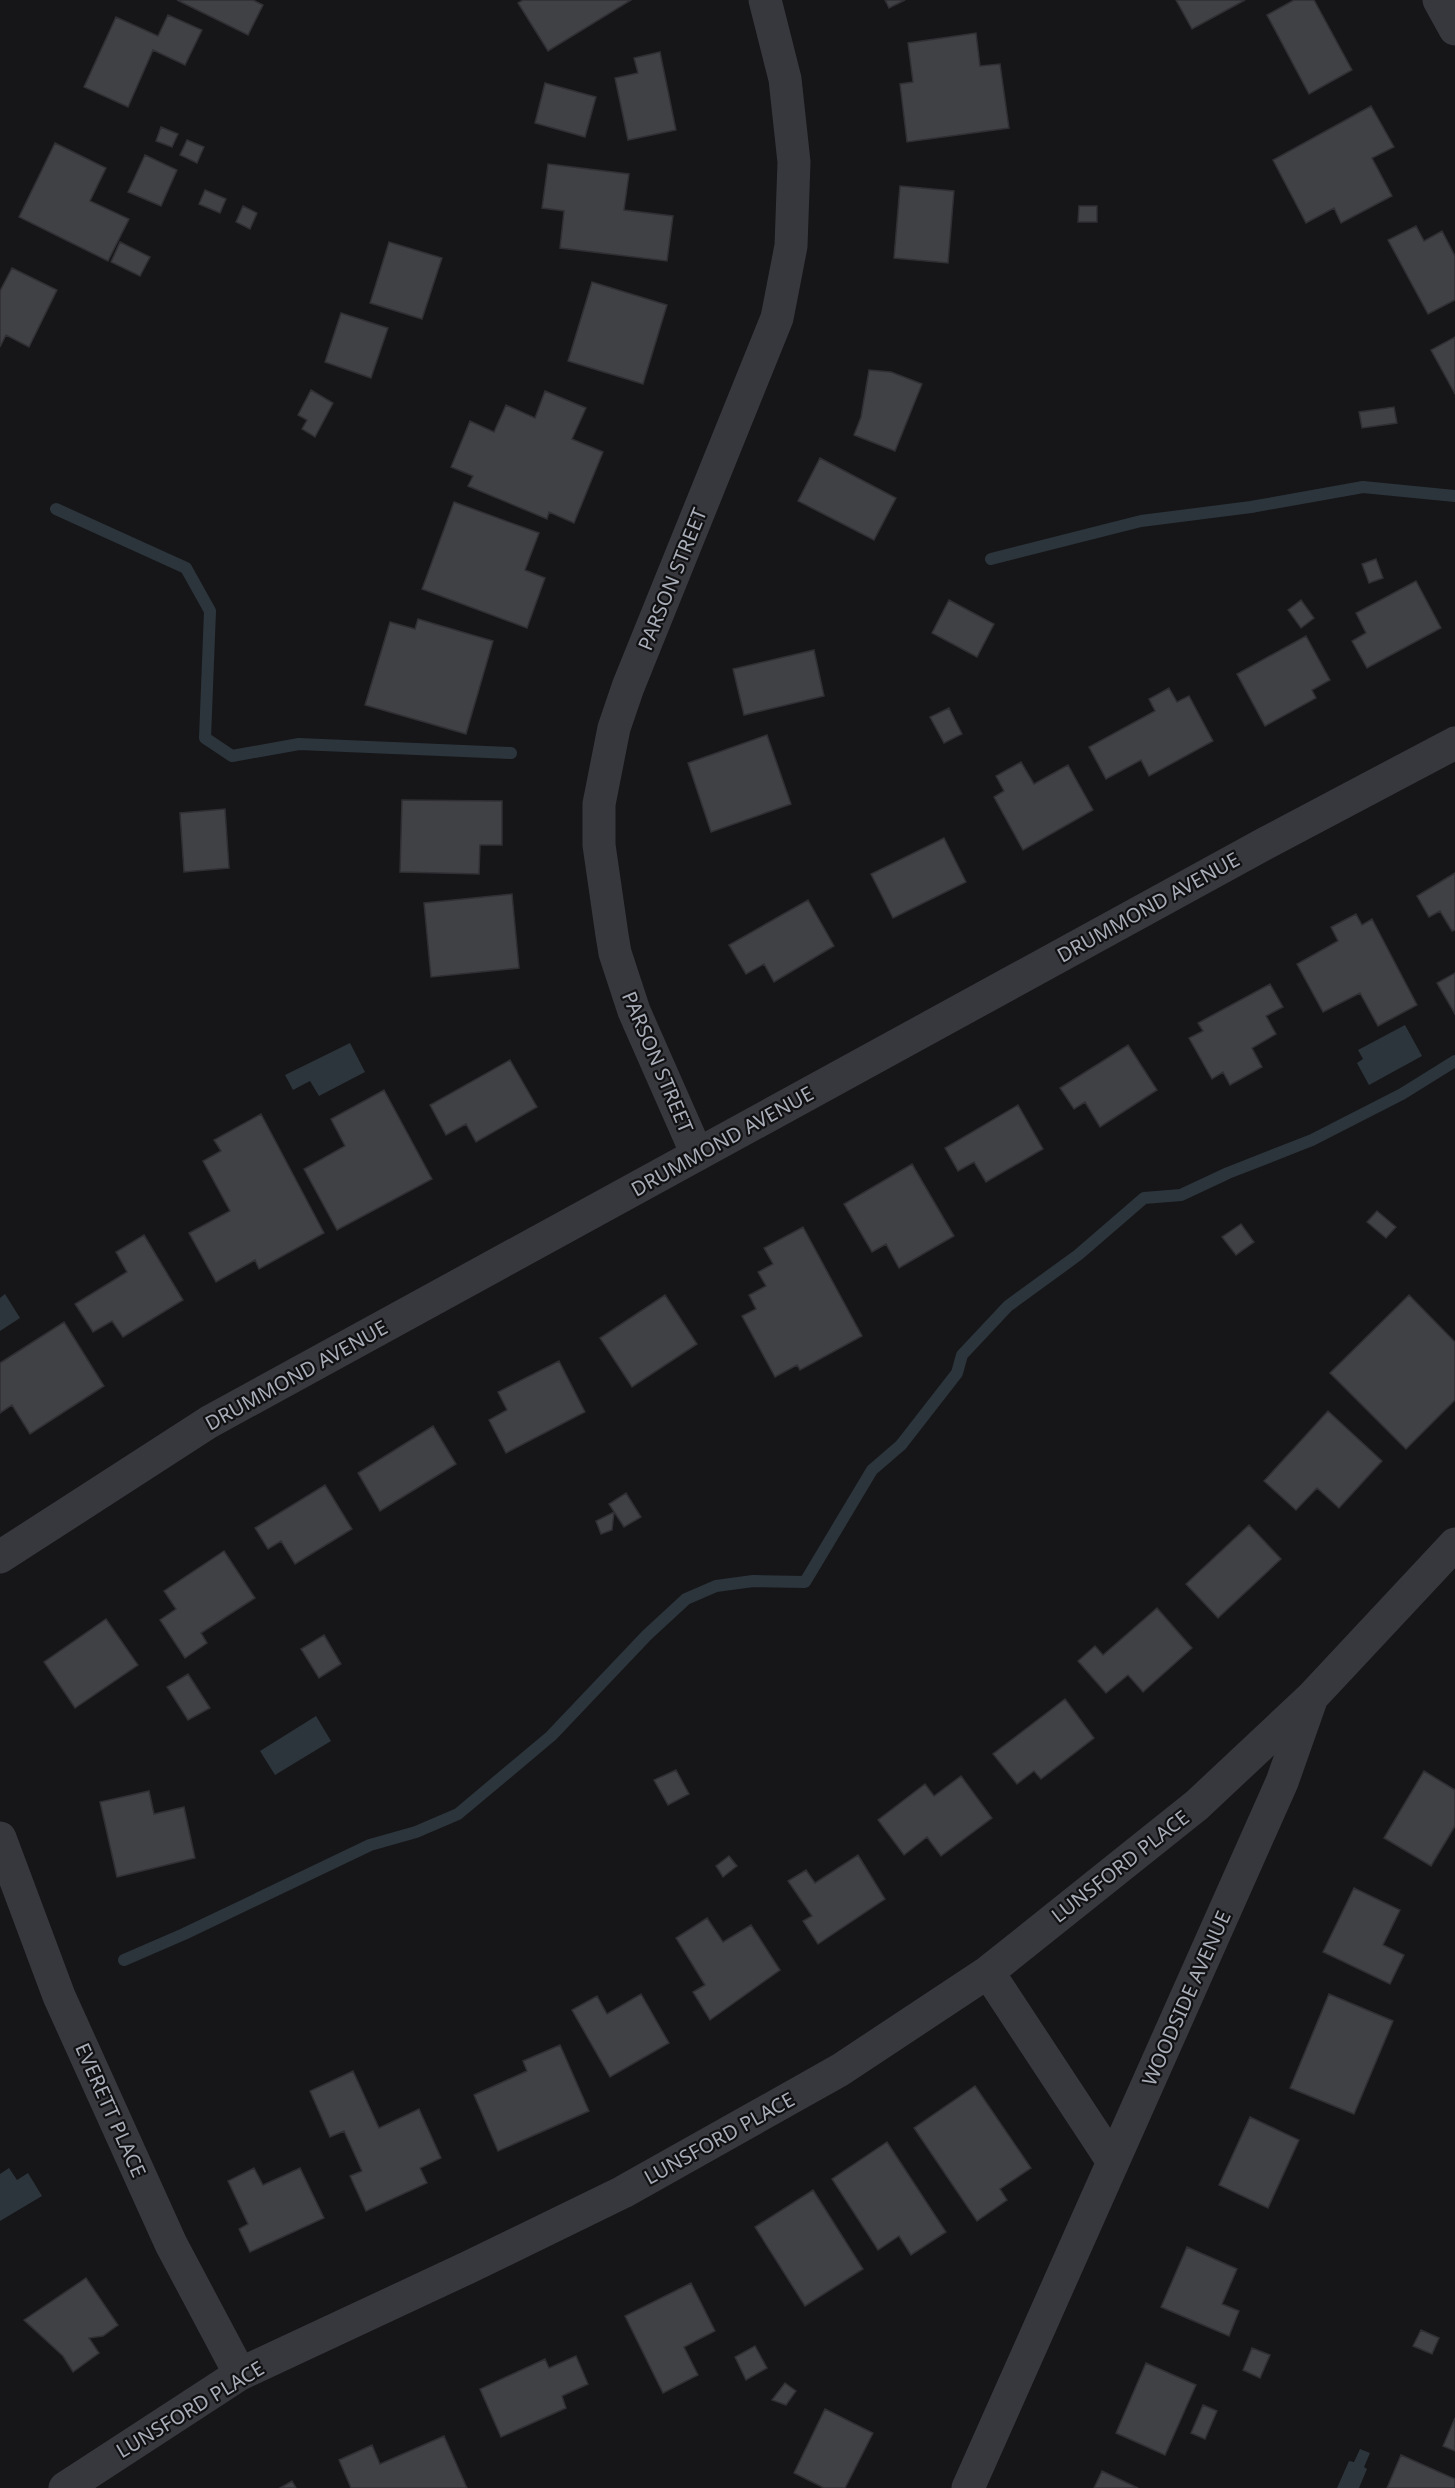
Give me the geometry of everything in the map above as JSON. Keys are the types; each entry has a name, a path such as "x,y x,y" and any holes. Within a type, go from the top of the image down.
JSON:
{"street":[{"name":"PARSON STREET","path":"697,1154 634,1011 615,953 599,845 599,804 614,728 628,687 777,318 791,246 794,162 785,79 765,0"},
{"path":"1439,0 1455,29"},
{"name":"DRUMMOND AVENUE","path":"0,1557 209,1422 1266,843 1455,743"},
{"name":"WOODSIDE AVENUE","path":"968,2488 1282,1782 1312,1697 1455,1544"},
{"name":"LUNSFORD PLACE","path":"66,2488 87,2472 240,2374 623,2192 840,2070 988,1972 1197,1805 1312,1697"},
{"name":"EVERETT PLACE","path":"0,1838 64,2006 171,2244 240,2374"},
{"path":"988,1972 1113,2162"}],"shaded area":[{"path":"1405,1025 1422,1056 1369,1085 1357,1063 1363,1059 1358,1050"},
{"path":"350,1043 365,1072 319,1096 310,1081 293,1090 285,1075"},
{"path":"5,1294 20,1318 0,1331 0,1298"},
{"path":"316,1716 331,1741 275,1775 260,1751"},
{"path":"9,2168 17,2180 28,2173 42,2196 0,2221 0,2174"},
{"path":"1360,2449 1370,2453 1364,2467 1367,2469 1359,2488 1337,2488 1349,2461 1354,2462"}],"building":[{"path":"177,0 253,0 263,5 248,35"},
{"path":"523,0 631,0 548,51 518,3"},
{"path":"885,0 905,0 889,8"},
{"path":"1176,0 1245,0 1192,29"},
{"path":"1294,0 1314,0 1352,70 1309,94 1267,15"},
{"path":"168,15 202,30 185,65 153,50 128,107 84,87 116,17 158,36"},
{"path":"976,33 980,66 1000,64 1009,128 907,142 900,84 913,82 908,43"},
{"path":"660,52 676,130 628,140 615,78 638,73 634,58"},
{"path":"545,83 596,97 585,137 535,123"},
{"path":"1371,106 1394,147 1372,158 1392,196 1341,223 1334,208 1306,223 1273,160"},
{"path":"161,127 178,134 172,147 156,141"},
{"path":"187,140 204,147 197,163 180,155"},
{"path":"55,143 106,168 90,201 129,219 108,261 19,217"},
{"path":"145,155 177,170 161,206 128,192"},
{"path":"548,164 629,174 624,210 673,216 667,261 560,248 564,211 542,208"},
{"path":"900,186 954,191 948,263 894,258"},
{"path":"205,190 226,199 220,213 199,204"},
{"path":"243,206 257,213 250,229 236,222"},
{"path":"1079,206 1097,206 1097,222 1078,222"},
{"path":"1416,226 1424,241 1442,231 1455,256 1455,300 1428,314 1388,240"},
{"path":"120,242 150,257 140,276 111,262"},
{"path":"389,242 442,258 422,319 370,303"},
{"path":"12,268 57,290 29,347 6,335 0,347 0,291"},
{"path":"592,282 667,305 643,384 568,361"},
{"path":"341,313 388,328 371,378 325,362"},
{"path":"1455,337 1455,394 1431,350"},
{"path":"869,370 891,372 922,384 895,451 854,435 861,417"},
{"path":"311,390 333,403 315,437 302,429 307,420 298,415"},
{"path":"545,391 586,408 572,439 603,452 574,523 549,512 547,519 468,486 473,476 451,467 470,421 494,432 506,405 535,418"},
{"path":"1394,407 1397,423 1362,428 1359,412"},
{"path":"820,458 896,498 874,540 798,501"},
{"path":"454,502 539,533 525,570 545,578 527,628 422,589"},
{"path":"1376,559 1383,578 1369,583 1362,564"},
{"path":"1416,581 1441,628 1367,668 1352,641 1366,633 1356,613"},
{"path":"949,600 994,624 977,657 932,633"},
{"path":"1301,600 1314,618 1301,628 1288,610"},
{"path":"418,619 493,641 466,734 365,705 390,622 415,629"},
{"path":"1306,636 1330,680 1312,690 1316,698 1265,726 1237,674"},
{"path":"814,650 824,696 744,715 733,669"},
{"path":"1169,688 1177,702 1189,696 1213,741 1149,776 1141,760 1106,779 1089,747 1155,711 1149,699"},
{"path":"949,708 962,734 944,743 930,717"},
{"path":"767,735 791,804 711,832 688,763"},
{"path":"1021,762 1034,784 1068,765 1093,810 1023,850 994,797 1004,791 996,776"},
{"path":"402,800 502,801 502,845 480,845 479,874 400,872"},
{"path":"225,809 229,868 184,872 180,813"},
{"path":"944,838 966,882 893,918 871,874"},
{"path":"1455,873 1455,930 1452,931 1440,911 1429,917 1417,896"},
{"path":"512,894 519,968 431,977 424,903"},
{"path":"808,900 834,946 774,982 764,964 746,974 729,945"},
{"path":"1356,914 1362,925 1372,919 1417,1005 1378,1026 1360,993 1323,1012 1297,964 1338,941 1331,927"},
{"path":"1455,973 1455,1014 1437,983"},
{"path":"1270,984 1283,1007 1266,1016 1276,1034 1252,1048 1262,1067 1230,1085 1223,1072 1212,1079 1189,1038 1203,1031 1198,1023"},
{"path":"1128,1045 1157,1090 1100,1127 1085,1102 1074,1109 1060,1088"},
{"path":"510,1060 537,1107 476,1142 466,1124 446,1135 430,1105"},
{"path":"384,1090 432,1179 337,1230 304,1169 345,1146 331,1119"},
{"path":"1018,1105 1043,1149 986,1182 974,1162 958,1171 945,1148"},
{"path":"261,1114 324,1233 259,1269 255,1260 216,1282 189,1233 230,1211 203,1161 221,1151 214,1140"},
{"path":"912,1164 954,1236 899,1268 886,1244 872,1252 844,1204"},
{"path":"1377,1211 1396,1227 1386,1238 1367,1222"},
{"path":"1241,1224 1254,1242 1236,1255 1222,1237"},
{"path":"803,1227 862,1336 800,1370 797,1365 775,1377 742,1316 756,1309 749,1295 766,1286 758,1272 773,1264 764,1248"},
{"path":"144,1235 183,1300 123,1337 112,1321 93,1332 75,1304 127,1272 116,1252"},
{"path":"665,1295 697,1344 632,1387 600,1338"},
{"path":"1409,1295 1455,1342 1455,1400 1406,1449 1330,1373"},
{"path":"64,1322 104,1386 30,1434 12,1405 0,1413 0,1363"},
{"path":"559,1361 585,1412 506,1453 489,1420 507,1410 498,1392"},
{"path":"1328,1411 1382,1461 1339,1508 1317,1488 1296,1510 1264,1481"},
{"path":"433,1426 456,1464 380,1511 358,1473"},
{"path":"325,1485 352,1529 295,1564 281,1541 268,1549 255,1528"},
{"path":"626,1493 641,1517 624,1527 609,1504"},
{"path":"614,1512 612,1530 601,1534 596,1521"},
{"path":"1249,1525 1281,1559 1218,1618 1186,1584"},
{"path":"224,1551 255,1598 201,1633 207,1643 185,1658 160,1620 176,1609 164,1591"},
{"path":"1157,1608 1192,1648 1143,1692 1128,1675 1106,1693 1078,1661 1095,1646 1103,1655"},
{"path":"106,1619 138,1665 75,1708 44,1662"},
{"path":"324,1635 341,1664 319,1678 301,1649"},
{"path":"188,1674 210,1708 188,1720 167,1687"},
{"path":"1065,1699 1094,1738 1041,1779 1034,1771 1017,1784 993,1754"},
{"path":"676,1770 689,1794 668,1805 654,1780"},
{"path":"1424,1771 1455,1790 1455,1826 1431,1866 1384,1838"},
{"path":"961,1776 992,1818 941,1856 927,1837 904,1855 878,1820 925,1784 934,1796"},
{"path":"149,1791 154,1814 184,1807 195,1858 117,1877 100,1802"},
{"path":"858,1855 885,1899 818,1944 803,1921 812,1916 788,1881 806,1870 815,1883"},
{"path":"729,1856 737,1866 723,1877 716,1866"},
{"path":"1354,1888 1400,1910 1383,1945 1404,1955 1390,1984 1323,1952"},
{"path":"707,1918 723,1942 751,1925 780,1970 710,2020 693,1992 705,1985 676,1938"},
{"path":"641,1994 669,2043 610,2077 572,2010 597,1996 607,2014"},
{"path":"1329,1994 1393,2021 1354,2114 1290,2088"},
{"path":"560,2045 589,2111 498,2151 474,2095 527,2071 523,2061"},
{"path":"353,2071 379,2128 419,2109 441,2158 420,2168 427,2183 366,2211 350,2176 362,2171 344,2131 330,2137 310,2091"},
{"path":"975,2086 1031,2168 1000,2189 1007,2200 977,2221 914,2128"},
{"path":"1250,2117 1299,2140 1268,2208 1219,2185"},
{"path":"887,2142 946,2232 911,2255 899,2236 878,2250 832,2179"},
{"path":"254,2168 263,2185 300,2168 324,2218 250,2252 239,2229 248,2224 228,2181"},
{"path":"813,2190 863,2269 805,2306 755,2227"},
{"path":"1187,2247 1237,2269 1222,2304 1239,2311 1229,2336 1161,2307"},
{"path":"86,2278 118,2325 103,2336 89,2338 99,2353 73,2372 63,2356 24,2320"},
{"path":"691,2283 715,2331 684,2347 698,2375 663,2393 625,2316"},
{"path":"1421,2330 1439,2338 1432,2354 1413,2346"},
{"path":"755,2346 767,2368 746,2380 735,2357"},
{"path":"1252,2348 1270,2355 1260,2378 1243,2370"},
{"path":"576,2356 588,2384 562,2396 566,2408 501,2437 480,2389 545,2359 549,2368"},
{"path":"1146,2363 1196,2385 1165,2455 1116,2433"},
{"path":"785,2383 796,2391 786,2405 772,2400"},
{"path":"1203,2405 1217,2411 1205,2439 1191,2433"},
{"path":"825,2409 873,2433 845,2488 824,2488 794,2473"},
{"path":"1455,2418 1455,2451 1443,2446"},
{"path":"444,2436 467,2488 351,2488 339,2460 372,2445 380,2464"},
{"path":"1401,2455 1455,2479 1455,2488 1387,2488"},
{"path":"1102,2471 1138,2488 1094,2488"},
{"path":"292,2481 296,2488 280,2488"}],"waterway":[{"path":"991,559 1141,521 1251,507 1363,487 1455,496"},
{"path":"56,509 186,568 210,611 205,738 232,756 299,744 511,753"},
{"path":"124,1960 184,1934 370,1845 416,1832 458,1814 551,1736 647,1635 686,1599 716,1586 753,1581 805,1582 872,1470 901,1445 957,1373 962,1355 1008,1306 1078,1255 1144,1198 1181,1195 1228,1173 1312,1140 1402,1094 1455,1061"}]}
